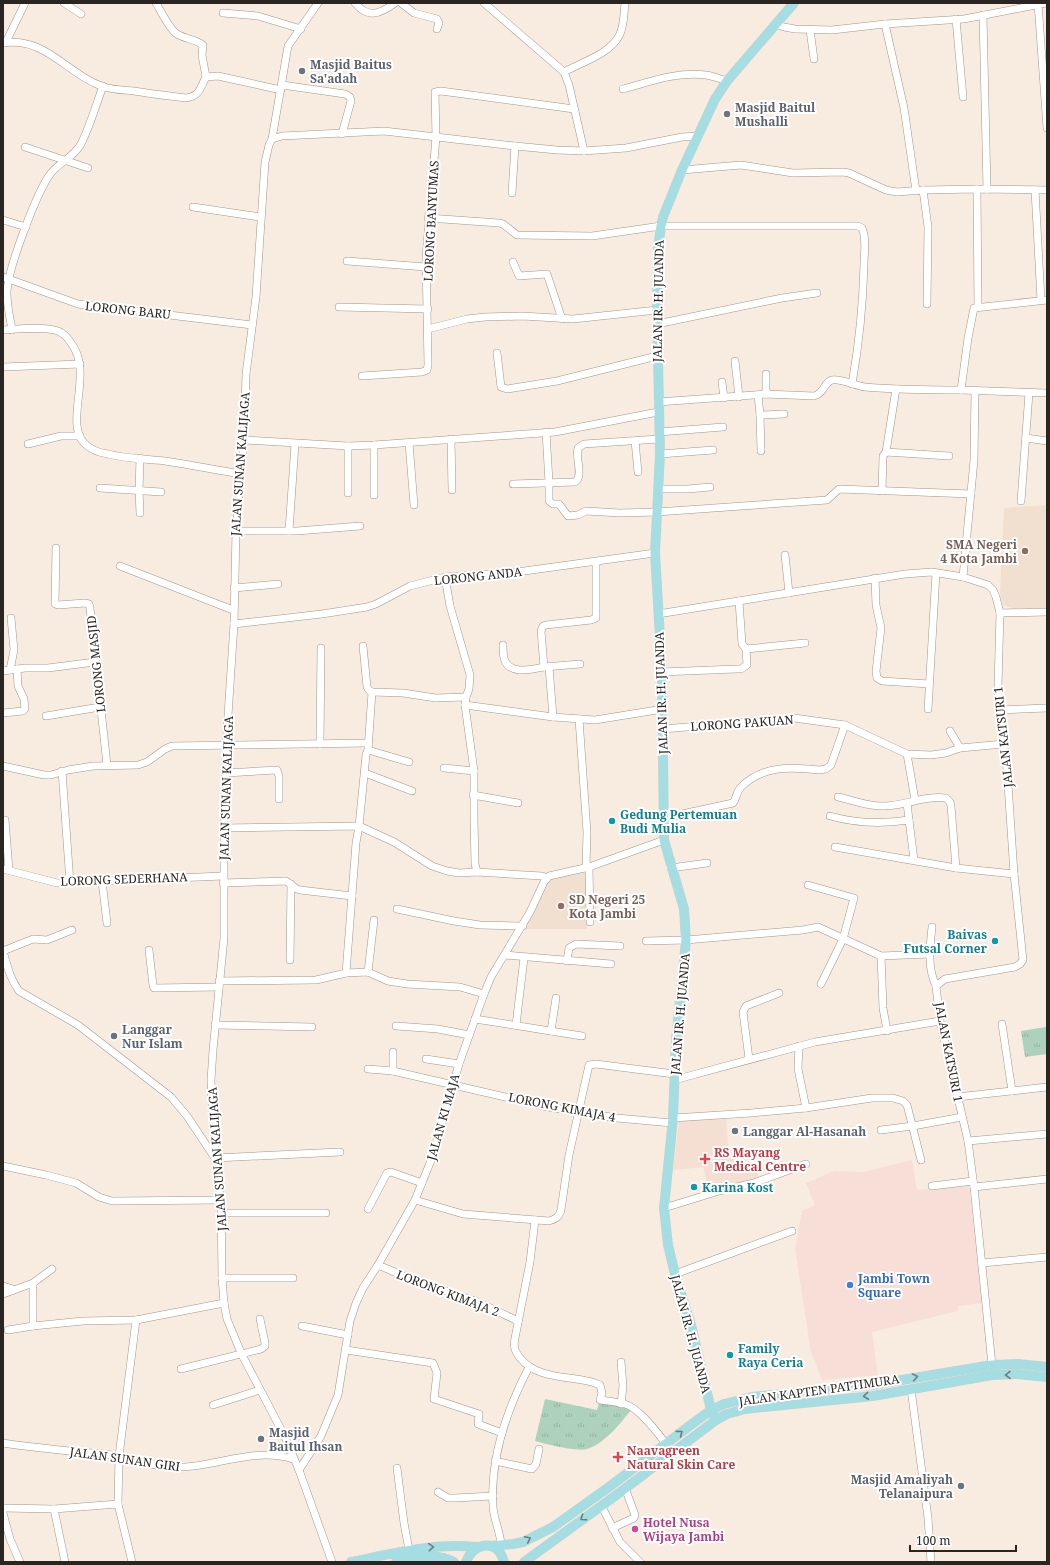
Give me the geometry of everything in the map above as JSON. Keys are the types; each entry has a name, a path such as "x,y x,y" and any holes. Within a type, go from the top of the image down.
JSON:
{"main road":[{"name":"JALAN IR. H. JUANDA","path":"716,1420 711,1410 691,1325 675,1274 668,1245 664,1208 686,940 684,909 664,840 663,816 662,672 655,553 660,454 656,356 658,249 663,217 682,170 715,98 794,3"},
{"name":"JALAN KAPTEN PATTIMURA","path":"351,1562 424,1547 501,1546 523,1542 553,1527 711,1410 724,1404 752,1397 872,1385 992,1364 1018,1364 1047,1367"},
{"name":"JALAN KAPTEN PATTIMURA","path":"525,1562 716,1420 728,1414 745,1409 873,1396 992,1375 1017,1374 1047,1377"},
{"path":"609,1487 615,1496"},
{"path":"490,1546 500,1552 504,1562"},
{"path":"466,1562 471,1551 477,1547"},
{"path":"396,1562 437,1556 454,1562"}],"street":[{"path":"25,3 5,42 19,42 33,45 45,51 85,78 110,89 186,98 193,97 197,94 206,77 202,55 203,45 199,42 177,34 156,3"},
{"path":"64,3 81,14"},
{"name":"JALAN SUNAN KALIJAGA","path":"318,3 288,46 272,139 265,162 260,217 256,297 246,374 244,440 236,531 234,624 226,746 223,880 224,938 211,1080 215,1158 222,1213 222,1278 227,1319 242,1355 285,1437 293,1459 299,1470 332,1562"},
{"path":"355,3 365,12 372,14 382,11 395,3"},
{"path":"402,3 414,12 437,19 439,23 437,29"},
{"path":"484,3 564,72 584,150"},
{"path":"564,72 601,53 616,42 620,33 625,3"},
{"path":"775,24 784,27 810,30 832,30 885,24 972,18 1038,3 1046,3"},
{"path":"1038,3 1045,54 1047,128"},
{"path":"223,13 258,16 301,29"},
{"path":"983,15 987,189"},
{"path":"956,19 963,97"},
{"path":"885,24 928,227 927,304"},
{"path":"810,30 814,59"},
{"path":"623,89 663,78 687,75 706,75 728,81"},
{"path":"206,77 218,76 281,88 345,94 350,97 351,101 342,134"},
{"path":"12,330 8,306 6,278 47,178 56,167 75,152 81,144 103,86"},
{"name":"LORONG BANYUMAS","path":"362,376 422,372 427,370 428,308 426,267 428,218 436,136 435,92 441,91 574,108"},
{"path":"272,139 282,136 384,131 557,150 584,150 626,148 682,137 698,136"},
{"path":"512,193 515,146"},
{"path":"25,147 88,168"},
{"path":"682,170 741,165 793,173 843,172 849,173 890,191 902,192 919,190 977,189 1047,190"},
{"path":"977,189 978,307"},
{"path":"961,390 974,308 1044,300 1035,190"},
{"path":"193,207 260,217"},
{"path":"428,218 499,223 503,224 517,235 592,236 661,226 853,226 862,228 864,242 864,289 859,347 852,384"},
{"path":"3,220 26,227"},
{"path":"347,262 426,267"},
{"path":"513,262 519,276 547,274 562,319"},
{"name":"LORONG BARU","path":"6,278 78,304 252,325"},
{"path":"657,324 782,298 817,293"},
{"path":"340,306 428,308"},
{"path":"428,329 467,319 485,317 522,316 562,319 587,318 657,310"},
{"path":"3,330 48,329 58,331 63,334 73,346 80,364 80,392 76,412 80,436 84,444 108,454 240,474"},
{"path":"497,352 501,387 506,389 557,381 656,356"},
{"path":"735,361 739,397"},
{"path":"3,367 80,364"},
{"path":"766,374 766,394"},
{"path":"658,402 766,394 814,396 820,394 831,380 862,386 896,389 1047,394"},
{"path":"722,382 724,398"},
{"path":"882,490 883,456 886,452 896,389"},
{"path":"963,577 974,460 976,391"},
{"path":"1021,501 1029,393"},
{"path":"758,395 761,452"},
{"path":"244,440 348,446 409,443 546,432 658,412"},
{"path":"760,415 784,414"},
{"path":"513,484 575,482 579,478 576,455 578,448 581,445 635,441 723,427"},
{"path":"546,432 549,501 553,504 559,504 568,516 586,512 657,512 827,500 839,489 971,494"},
{"path":"28,444 61,436 80,436"},
{"path":"1026,438 1047,441"},
{"path":"451,439 452,490"},
{"path":"635,441 638,472"},
{"path":"409,443 414,505"},
{"path":"289,531 295,444"},
{"path":"374,445 374,496"},
{"path":"348,446 348,493"},
{"path":"660,454 712,450"},
{"path":"886,452 949,456"},
{"path":"140,458 140,513"},
{"path":"659,489 710,487"},
{"path":"100,488 161,492"},
{"path":"236,531 289,531 360,526"},
{"name":"LORONG MASJID","path":"56,548 55,604 89,604 107,765"},
{"name":"LORONG ANDA","path":"234,624 322,614 367,607 376,604 410,586 445,577 518,572 655,553"},
{"path":"785,555 789,593"},
{"path":"553,717 541,631 543,626 591,620 596,618 596,562"},
{"path":"120,566 234,610"},
{"name":"JALAN IR. H. JUANDA","path":"658,614 875,578 932,572 963,577 988,585 993,590 996,597 1000,614"},
{"path":"928,709 936,573"},
{"path":"445,577 450,606 470,675 469,689 465,701 474,771 473,795 475,864 477,872"},
{"path":"875,578 876,605 881,628 876,670 877,678 882,681 929,684"},
{"path":"234,588 278,584"},
{"path":"662,672 741,669 747,665 746,649 742,644 739,601"},
{"path":"1000,614 1047,612"},
{"name":"JALAN KATSURI 1","path":"992,1364 974,1184 968,1141 940,1021 936,986 945,979 1015,967 1023,960 1014,874 1007,768 999,710 998,686 1000,614"},
{"path":"3,713 20,712 25,709 24,699 10,670 14,650 11,618"},
{"path":"746,649 805,643"},
{"path":"503,645 505,661 511,668 520,670 580,664"},
{"path":"346,973 356,843 368,747 372,692 368,687 364,646"},
{"path":"320,744 321,648"},
{"path":"10,670 48,668 95,662"},
{"path":"372,692 403,692 465,701 553,717 595,720 663,709"},
{"path":"46,716 100,707"},
{"path":"999,710 1047,708"},
{"name":"LORONG PAKUAN","path":"663,729 790,718 845,725 907,754 931,755 946,753 960,748 1004,744"},
{"path":"579,719 587,832 590,922"},
{"path":"663,816 673,816 733,803 737,792 751,779 778,768 826,769 831,765 845,725"},
{"path":"950,731 960,748"},
{"path":"3,766 44,775 51,775 78,768 107,765 138,765 146,762 172,746 320,744 368,747 409,762"},
{"path":"907,754 915,800"},
{"path":"444,768 474,771"},
{"path":"226,773 277,770 279,776 279,799"},
{"path":"62,771 70,883"},
{"path":"365,773 412,791"},
{"path":"473,795 518,803"},
{"path":"838,797 875,806 885,806 907,803 915,800 943,797 948,799 950,802 956,868"},
{"path":"907,803 914,860"},
{"path":"830,816 852,821 886,822 909,820"},
{"path":"5,820 6,869"},
{"path":"224,828 359,826 394,842 438,869 459,873 477,872 542,876 547,878 587,868 664,840"},
{"path":"835,847 956,868 1014,874"},
{"path":"671,868 707,863"},
{"name":"LORONG SEDERHANA","path":"6,869 57,883 102,881 286,881 296,889 300,890 352,896"},
{"name":"JALAN KI MAJA","path":"299,1470 311,1453 329,1419 338,1395 350,1320 356,1303 363,1288 378,1266 415,1200 432,1158 452,1085 491,977 523,926 547,878"},
{"path":"102,881 107,923"},
{"path":"290,960 291,884"},
{"path":"808,885 854,898 843,940 821,984"},
{"path":"397,909 480,925 523,926"},
{"path":"368,972 374,920"},
{"path":"646,941 686,940 803,930 818,927 843,940 881,956 929,954"},
{"path":"932,927 929,954 932,978 936,986"},
{"path":"72,930 47,940 33,939 3,951 9,974 14,984 19,991 78,1025 171,1097 187,1116 215,1158 340,1152"},
{"path":"567,961 569,948 576,944 620,946"},
{"path":"149,950 152,986 154,988 316,980 330,978 346,973 368,972 388,981 407,984 460,987 484,994"},
{"path":"505,955 524,958 611,964"},
{"path":"881,956 883,1008 887,1030"},
{"path":"516,1025 524,958"},
{"path":"749,1059 743,1012 744,1008 779,993"},
{"path":"551,1031 556,998"},
{"path":"475,1019 582,1036"},
{"path":"415,1200 463,1214 549,1221 556,1219 561,1210 569,1156 578,1111 588,1069 591,1064 674,1077 815,1042 940,1021"},
{"path":"1002,1024 1012,1091"},
{"path":"215,1025 312,1027"},
{"path":"396,1026 438,1029 469,1035"},
{"path":"799,1046 798,1069 806,1108"},
{"path":"393,1052 393,1072"},
{"path":"426,1059 459,1064"},
{"name":"LORONG KIMAJA 4","path":"368,1069 393,1072 548,1106 617,1118 672,1121 806,1108 872,1098 893,1098 903,1101 907,1105 921,1160"},
{"path":"957,1097 1047,1087"},
{"path":"881,1130 962,1117"},
{"path":"968,1141 1047,1134"},
{"path":"664,1208 719,1191 754,1183 806,1164"},
{"path":"3,1166 39,1173 76,1183 99,1197 112,1201 221,1200"},
{"path":"368,1209 387,1173 391,1172 422,1183"},
{"path":"932,1186 1047,1179"},
{"path":"222,1213 326,1213"},
{"path":"535,1220 530,1262 514,1345 516,1352 529,1367 545,1374 578,1380 591,1380 600,1385 602,1393 600,1400 625,1404 633,1408 654,1428 666,1444"},
{"path":"675,1274 792,1231"},
{"path":"982,1263 1047,1257"},
{"name":"LORONG KIMAJA 2","path":"378,1266 413,1280 478,1302 518,1320"},
{"path":"3,1294 13,1289 33,1283 52,1269"},
{"path":"222,1278 293,1278"},
{"path":"33,1283 33,1326"},
{"path":"3,1286 13,1289"},
{"path":"8,1330 83,1321 136,1320 224,1303"},
{"path":"181,1370 261,1349 265,1346 265,1343 260,1319"},
{"path":"132,1562 118,1504 119,1456 136,1320"},
{"path":"302,1326 348,1334"},
{"path":"346,1350 432,1363 436,1368 437,1373 434,1399 479,1414 478,1424 502,1433"},
{"path":"620,1404 623,1386 622,1362"},
{"path":"501,1546 495,1521 493,1496 495,1461 502,1433 518,1389 529,1367"},
{"path":"911,1389 927,1508 931,1562"},
{"path":"213,1404 260,1390"},
{"name":"JALAN SUNAN GIRI","path":"3,1443 32,1448 119,1456 169,1468 185,1467 251,1456 284,1456 293,1459"},
{"path":"495,1461 532,1469 536,1464 539,1450"},
{"path":"397,1468 409,1550"},
{"path":"612,1528 634,1518 635,1515 625,1488"},
{"path":"438,1492 448,1498 493,1496"},
{"path":"3,1508 54,1509 118,1504"},
{"path":"602,1505 620,1542 640,1562"},
{"path":"54,1509 65,1562"},
{"path":"3,1513 7,1540 20,1562"}],"shaded area":[{"name":"SMA Negeri 4 Kota Jambi","path":"1047,505 1047,608 1013,608 1003,605 1000,593 1004,508"},
{"name":"SD Negeri 25 Kota Jambi","path":"587,872 587,929 524,929 549,880 554,877"},
{"name":"RS Mayang Medical Centre","path":"726,1117 728,1147 735,1151 738,1170 756,1167 759,1179 709,1189 703,1167 673,1170 679,1120"},
{"name":"Jambi Town Square","path":"912,1160 917,1190 969,1186 982,1303 958,1306 958,1311 872,1332 878,1375 822,1380 811,1352 795,1249 802,1211 815,1205 806,1183 834,1171 863,1172"}],"green space":[{"path":"1046,1027 1047,1054 1025,1057 1021,1031"},
{"path":"545,1399 597,1410 600,1400 633,1408 612,1432 594,1446 583,1450 535,1441"}],"place":[{"name":"Masjid Baitus Sa'adah","path":"302,71"},
{"name":"Masjid Baitul Mushalli","path":"727,114"},
{"name":"SMA Negeri 4 Kota Jambi","path":"1025,551"},
{"name":"Gedung Pertemuan Budi Mulia","path":"612,821"},
{"name":"SD Negeri 25 Kota Jambi","path":"561,906"},
{"name":"Baivas Futsal Corner","path":"995,941"},
{"name":"Langgar Nur Islam","path":"114,1036"},
{"name":"Langgar Al-Hasanah","path":"735,1131"},
{"name":"RS Mayang Medical Centre","path":"705,1159"},
{"name":"Karina Kost","path":"694,1187"},
{"name":"Jambi Town Square","path":"850,1285"},
{"name":"Family Raya Ceria","path":"730,1355"},
{"name":"Masjid Baitul Ihsan","path":"261,1439"},
{"name":"Naavagreen Natural Skin Care","path":"618,1457"},
{"name":"Masjid Amaliyah Telanaipura","path":"961,1486"},
{"name":"Hotel Nusa Wijaya Jambi","path":"635,1529"}]}
